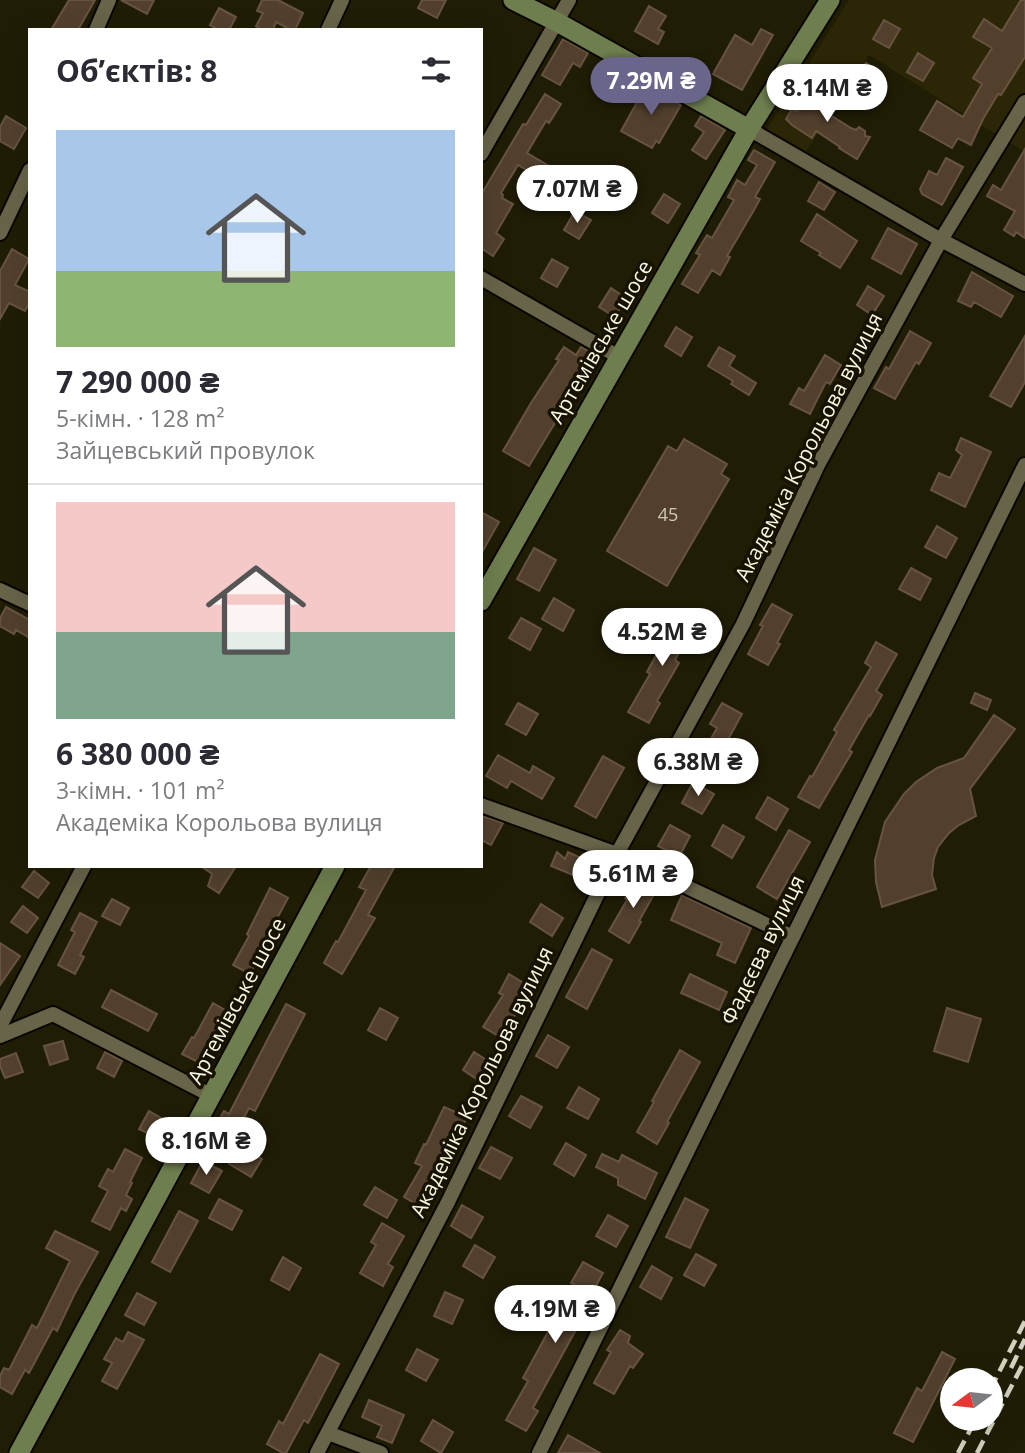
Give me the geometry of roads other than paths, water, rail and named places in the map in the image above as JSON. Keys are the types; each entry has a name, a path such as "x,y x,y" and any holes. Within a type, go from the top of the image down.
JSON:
{"main road":[{"path":"513,0 749,129"},
{"name":"Артемівське шосе","path":"483,597 749,129 830,0"},
{"name":"Артемівське шосе","path":"19,1453 334,868"}],"street":[{"path":"97,28 110,0"},
{"path":"329,28 342,0"},
{"path":"483,151 569,0"},
{"name":"Академіка Корольова вулиця","path":"317,1453 448,1202 617,854 743,624 818,465 941,240 1025,102"},
{"path":"749,129 941,240 1025,284"},
{"path":"0,233 28,174"},
{"path":"483,279 619,357"},
{"name":"Фадєєва вулиця","path":"539,1453 1025,465"},
{"path":"0,590 28,603"},
{"path":"483,806 617,854 793,937"},
{"path":"0,1026 82,868"},
{"path":"0,1035 53,1014 212,1096"},
{"path":"328,1433 381,1453"}],"railway":[{"path":"1001,1368 1025,1321"},
{"path":"1011,1368 1025,1339"},
{"path":"977,1453 1025,1360"},
{"path":"958,1453 969,1432"}]}
